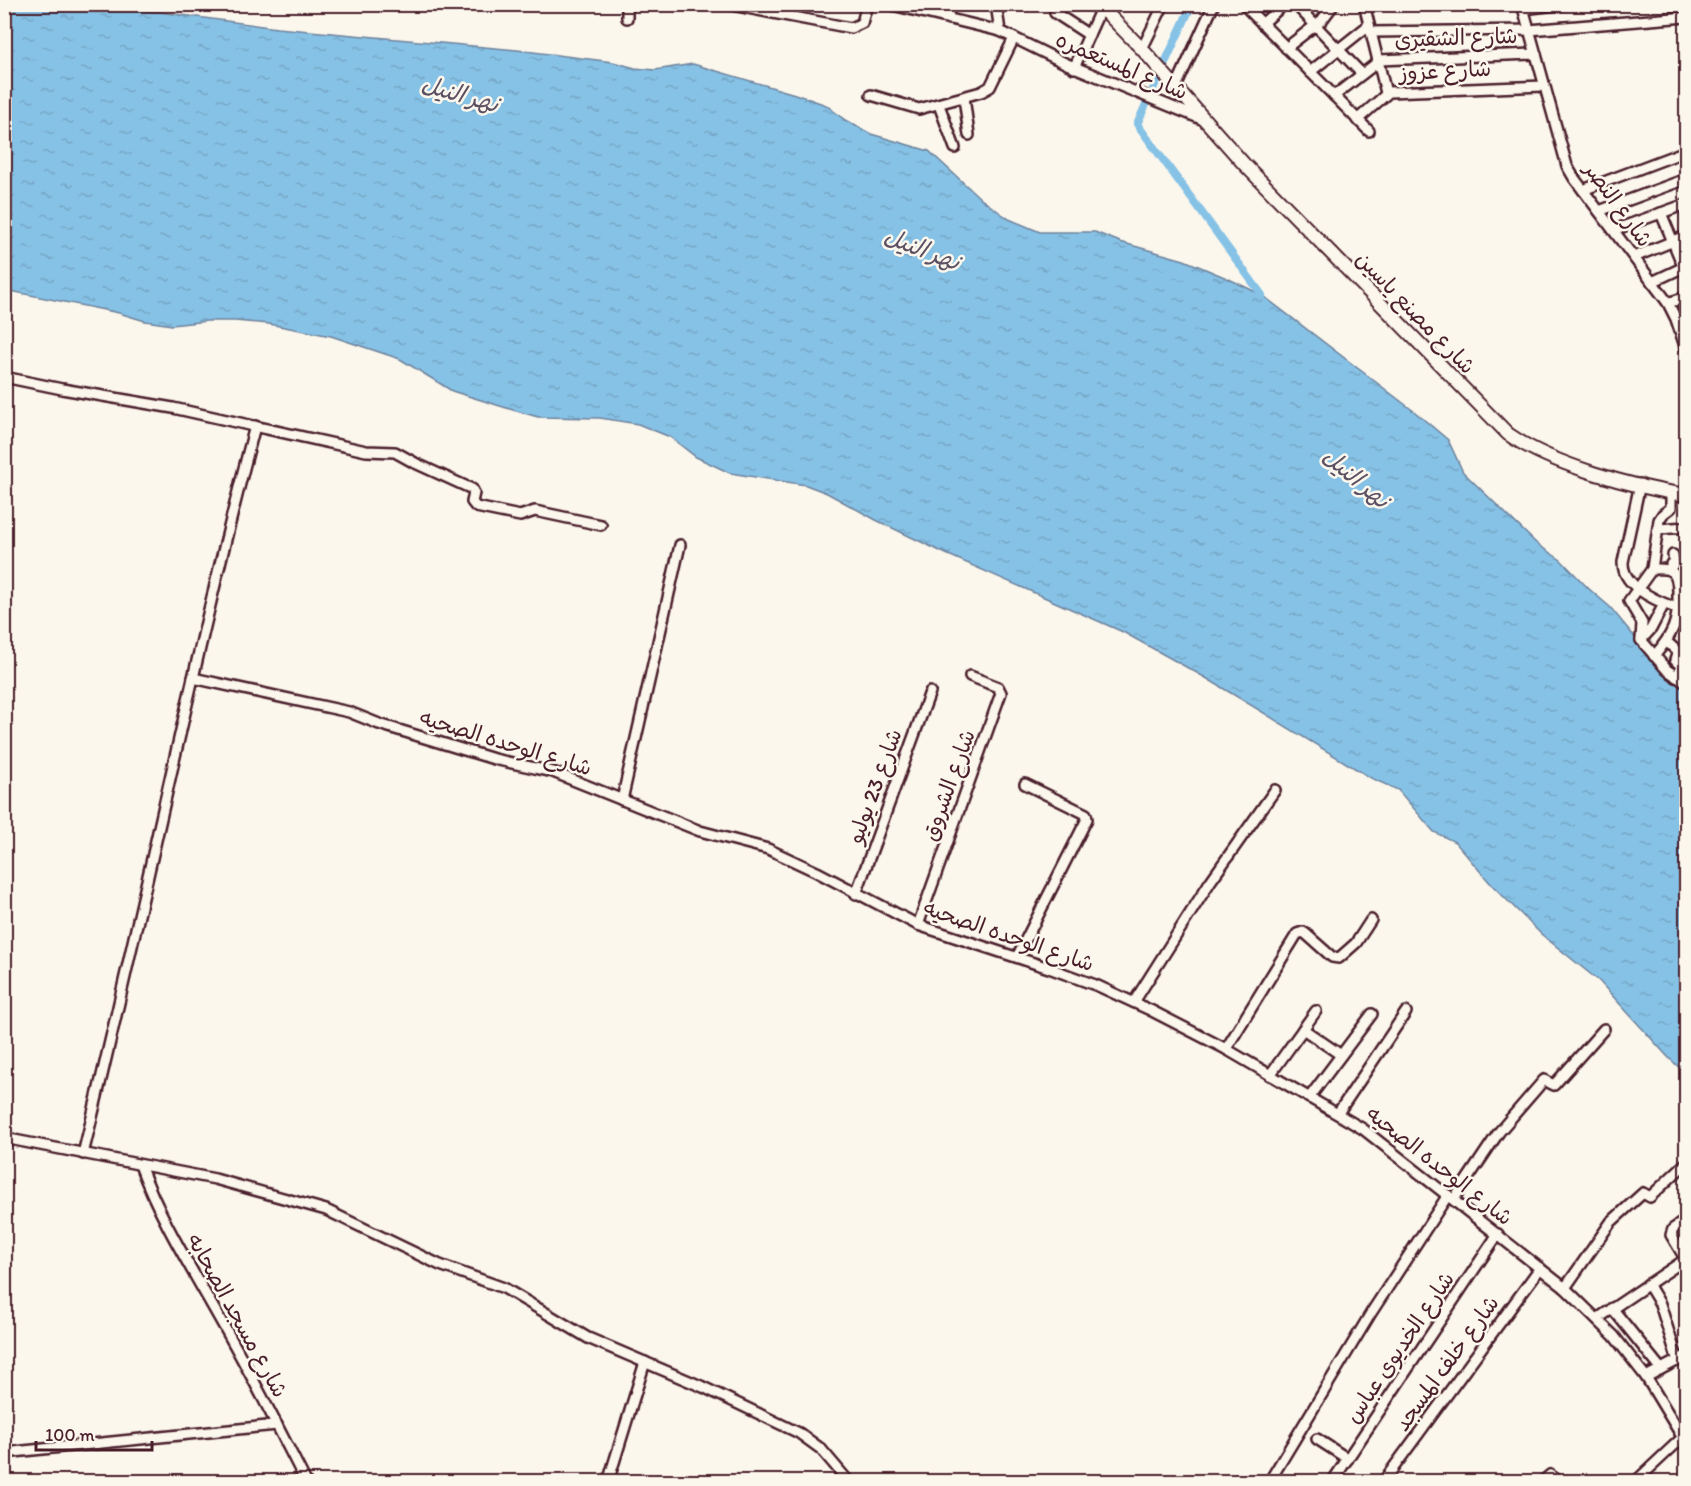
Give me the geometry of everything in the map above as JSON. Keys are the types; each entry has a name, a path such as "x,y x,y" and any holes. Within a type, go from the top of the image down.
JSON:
{"main road":[{"name":"شارع مصنع ياسين","path":"1099,6 1147,54 1259,180 1508,434 1536,452 1552,458 1671,493 1686,495"}],"street":[{"path":"627,4 627,18"},
{"path":"726,4 851,28 862,23 867,4"},
{"name":"شارع المستعمره","path":"888,4 1000,31 1074,68 1204,120"},
{"path":"947,4 949,19"},
{"path":"996,4 1000,31"},
{"path":"1147,54 1164,4"},
{"path":"1172,82 1214,4"},
{"path":"1243,4 1369,131"},
{"path":"1262,24 1284,4"},
{"path":"1295,4 1362,74"},
{"path":"1286,48 1329,14 1334,4"},
{"path":"1523,7 1565,4"},
{"path":"1365,5 1386,93"},
{"path":"1074,68 1099,6"},
{"name":"شارع النصر","path":"1523,7 1567,166 1668,303 1686,349"},
{"path":"1055,13 1089,35"},
{"path":"1310,72 1370,28 1529,30 1686,17"},
{"path":"871,95 916,109 939,105 981,92 990,87 1014,38"},
{"name":"شارع الشقيرى","path":"1334,96 1378,61 1536,54"},
{"name":"شارع عزوز","path":"1357,120 1386,93 1544,86"},
{"path":"964,97 969,135"},
{"path":"939,105 955,148"},
{"path":"1583,190 1686,151"},
{"path":"1599,211 1686,179"},
{"path":"1614,230 1686,204"},
{"path":"1652,282 1686,269 1661,213"},
{"path":"1634,257 1686,236"},
{"path":"1668,303 1686,297"},
{"path":"4,376 62,389 173,408 366,451 395,452 472,489 474,493 472,502 476,507 520,516 535,511 601,525"},
{"path":"83,1154 119,1010 193,678 255,426"},
{"path":"1640,484 1623,568 1627,578 1638,588 1664,604 1683,610"},
{"path":"1671,493 1671,508 1660,517 1652,569 1629,597 1629,603 1642,623 1641,640 1659,663 1686,683"},
{"path":"1659,529 1686,526"},
{"path":"622,800 680,545"},
{"path":"1654,656 1667,642 1683,610 1677,583 1671,571 1671,564 1674,564 1673,555"},
{"path":"1652,569 1671,571"},
{"path":"1641,640 1651,629 1664,604"},
{"path":"1667,642 1682,649 1675,660 1682,667 1676,677"},
{"name":"شارع الشروق","path":"918,926 1001,693 998,687 970,676"},
{"name":"شارع الوحده الصحيه","path":"193,678 349,712 379,724 494,759 553,772 700,831 768,849 817,872 918,926 1073,977 1134,1002 1226,1049 1364,1129 1565,1288 1597,1318 1647,1377 1684,1441"},
{"name":"شارع 23 يوليو","path":"855,894 930,692"},
{"path":"1017,957 1087,819 1086,814 1025,784"},
{"path":"1134,1002 1210,882 1275,790"},
{"path":"1226,1049 1297,934 1303,932 1332,957 1339,958 1356,943 1371,920"},
{"path":"1270,1075 1316,1011"},
{"path":"1338,1113 1406,1012"},
{"path":"1309,1098 1372,1014"},
{"path":"1303,1029 1341,1055"},
{"path":"1272,1476 1371,1313 1499,1132 1544,1080 1554,1085 1604,1029"},
{"path":"4,1138 216,1179 326,1210 440,1265 504,1288 579,1334 703,1387 799,1433 821,1449 849,1482"},
{"path":"1565,1288 1617,1216 1643,1193 1650,1197 1686,1163"},
{"name":"شارع مسجد الصحابه","path":"140,1165 168,1230 231,1338 306,1482"},
{"path":"1597,1318 1686,1259 1671,1234 1673,1229 1686,1220"},
{"name":"شارع الخديوى عباس","path":"1332,1482 1497,1234"},
{"name":"شارع خلف المسجد","path":"1383,1482 1540,1268"},
{"path":"1647,1377 1682,1359 1660,1304 1648,1284"},
{"path":"1612,1308 1661,1370"},
{"path":"608,1482 645,1362"},
{"path":"4,1453 277,1425"},
{"path":"1317,1439 1348,1459"},
{"path":"1635,1482 1684,1441"},
{"path":"1544,1479 1554,1476 1560,1482"}],"water":[{"name":"نهر النيل","path":"4,5 77,5 160,12 277,28 517,50 613,62 655,70 693,64 826,105 845,120 871,134 929,151 981,199 1009,219 1040,232 1095,232 1120,242 1184,260 1262,295 1448,440 1463,472 1537,544 1561,560 1610,607 1658,665 1677,682 1686,686 1686,1074 1599,981 1541,934 1491,884 1455,842 1434,832 1398,790 1371,778 1206,678 1123,632 944,553 827,493 806,485 730,473 696,457 670,437 638,424 600,418 538,417 452,391 400,359 331,336 269,324 235,321 172,325 5,290"}],"waterway":[{"path":"1192,4 1137,124 1262,295"}]}
